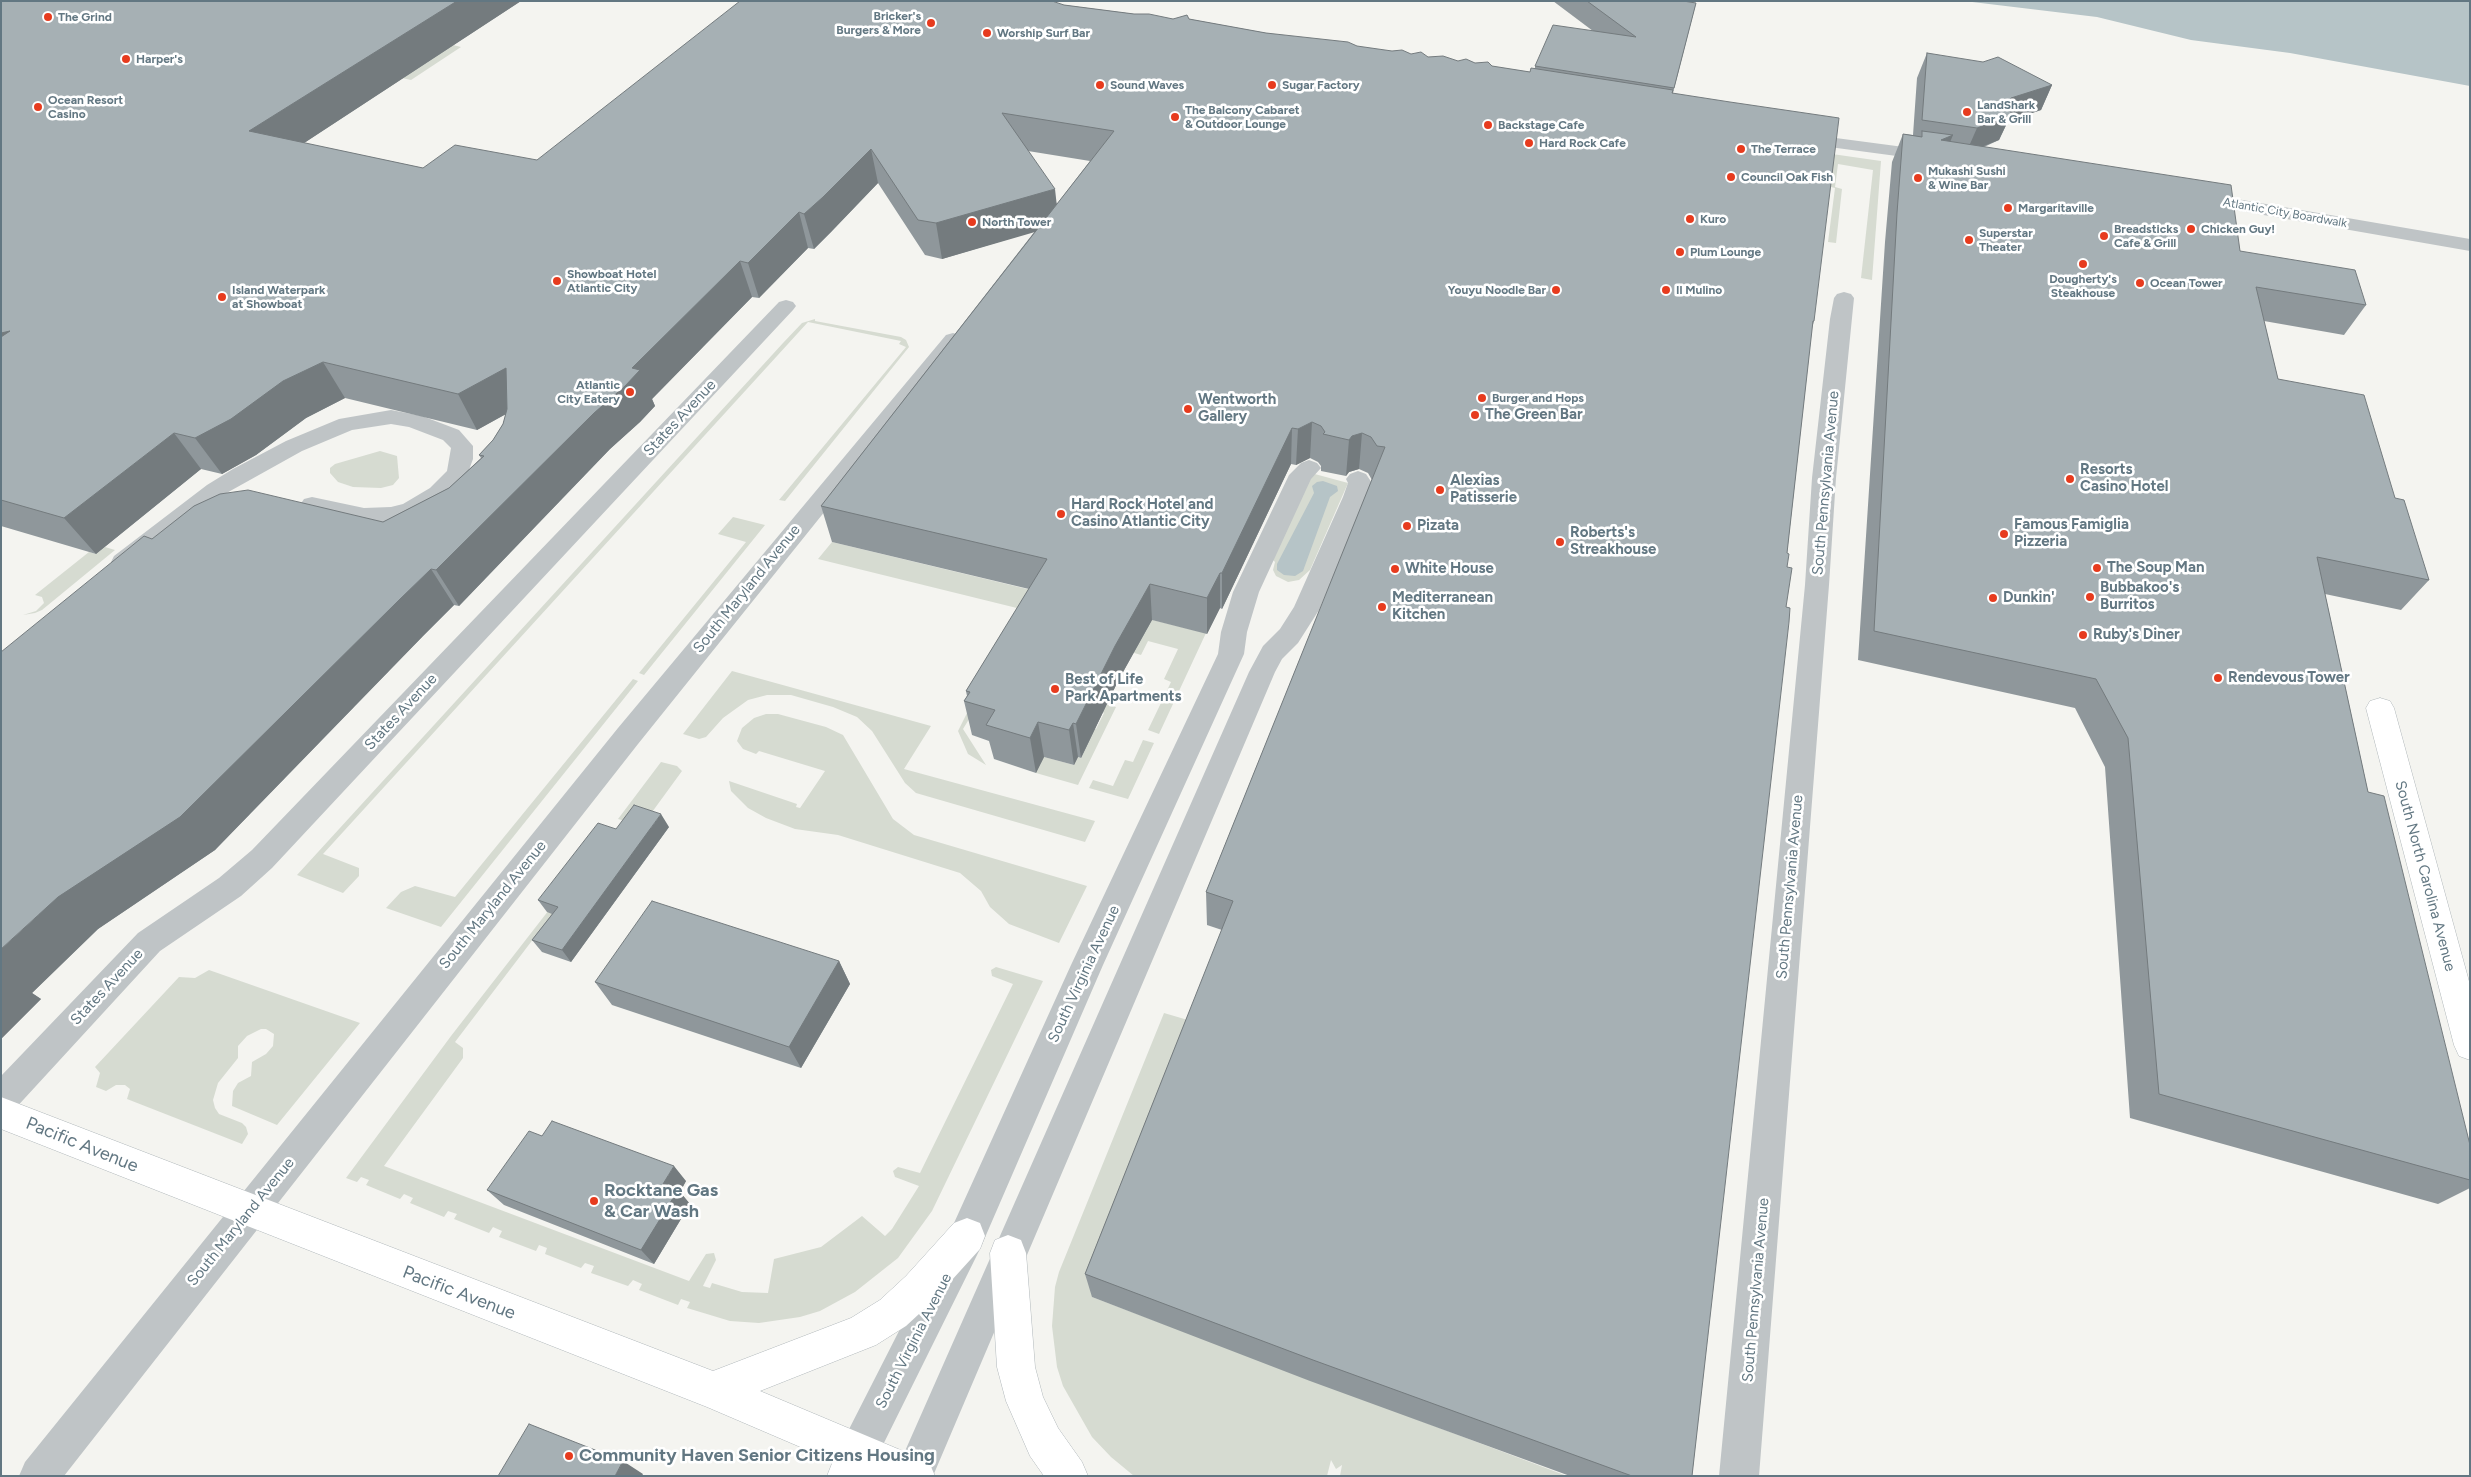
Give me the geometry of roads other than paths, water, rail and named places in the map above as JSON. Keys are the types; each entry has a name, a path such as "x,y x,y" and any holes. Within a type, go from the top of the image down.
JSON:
{"street":[{"path":"1784,136 1952,158"},
{"name":"Atlantic City Boardwalk","path":"2180,195 2470,245"},
{"name":"South Pennsylvania Avenue","path":"1739,1476 1817,585 1825,468 1840,319 1844,298"},
{"name":"States Avenue","path":"1,1100 149,942 230,887 262,859 786,306"},
{"name":"South Maryland Avenue","path":"39,1476 628,736 953,339"},
{"path":"104,578 215,490 294,446 347,424 391,417 414,420 451,435 462,446 462,459 458,473 438,494 410,511 390,515 364,516 290,502"},
{"name":"South Virginia Avenue","path":"852,1464 967,1236 1087,965 1231,654 1234,632 1246,592 1301,475 1309,468"},
{"path":"914,1475 1008,1253 1262,672 1272,653 1288,636 1306,610 1355,497 1360,483 1358,479"},
{"name":"South North Carolina Avenue","path":"2380,708 2470,1045"},
{"name":"Pacific Avenue","path":"1,1113 713,1390 852,1464 914,1475"},
{"path":"713,1390 864,1332 892,1313 919,1289 967,1236"},
{"path":"1008,1253 1016,1366 1023,1392 1044,1442 1068,1476"}],"place":[{"name":"The Grind","path":"48,17"},
{"name":"Bricker's Burgers & More","path":"931,23"},
{"name":"Worship Surf Bar","path":"987,33"},
{"name":"Harper's","path":"126,59"},
{"name":"Sound Waves","path":"1100,85"},
{"name":"Sugar Factory","path":"1272,85"},
{"name":"Ocean Resort Casino","path":"38,107"},
{"name":"LandShark Bar & Grill","path":"1967,112"},
{"name":"The Balcony Cabaret & Outdoor Lounge","path":"1175,117"},
{"name":"Backstage Cafe","path":"1488,125"},
{"name":"Hard Rock Cafe","path":"1529,143"},
{"name":"The Terrace","path":"1741,149"},
{"name":"Council Oak Fish","path":"1731,177"},
{"name":"Mukashi Sushi & Wine Bar","path":"1918,178"},
{"name":"Margaritaville","path":"2008,208"},
{"name":"Kuro","path":"1690,219"},
{"name":"North Tower","path":"972,222"},
{"name":"Chicken Guy!","path":"2191,229"},
{"name":"Breadsticks Cafe & Grill","path":"2104,236"},
{"name":"Superstar Theater","path":"1969,240"},
{"name":"Plum Lounge","path":"1680,252"},
{"name":"Dougherty's Steakhouse","path":"2083,264"},
{"name":"Showboat Hotel Atlantic City","path":"557,281"},
{"name":"Ocean Tower","path":"2140,283"},
{"name":"Youyu Noodle Bar","path":"1556,290"},
{"name":"Il Mulino","path":"1666,290"},
{"name":"Island Waterpark at Showboat","path":"222,297"},
{"name":"Atlantic City Eatery","path":"630,392"},
{"name":"Burger and Hops","path":"1482,398"},
{"name":"Wentworth Gallery","path":"1188,409"},
{"name":"The Green Bar","path":"1475,415"},
{"name":"Resorts Casino Hotel","path":"2070,479"},
{"name":"Alexias Patisserie","path":"1440,490"},
{"name":"Hard Rock Hotel and Casino Atlantic City","path":"1061,514"},
{"name":"Pizata","path":"1407,526"},
{"name":"Famous Famiglia Pizzeria","path":"2004,534"},
{"name":"Roberts's Streakhouse","path":"1560,542"},
{"name":"The Soup Man","path":"2097,568"},
{"name":"White House","path":"1395,569"},
{"name":"Bubbakoo's Burritos","path":"2090,597"},
{"name":"Dunkin'","path":"1993,598"},
{"name":"Mediterranean Kitchen","path":"1382,607"},
{"name":"Ruby's Diner","path":"2083,635"},
{"name":"Rendevous Tower","path":"2218,678"},
{"name":"Best of Life Park Apartments","path":"1055,689"},
{"name":"Rocktane Gas & Car Wash","path":"594,1201"},
{"name":"Community Haven Senior Citizens Housing","path":"569,1456"}]}
